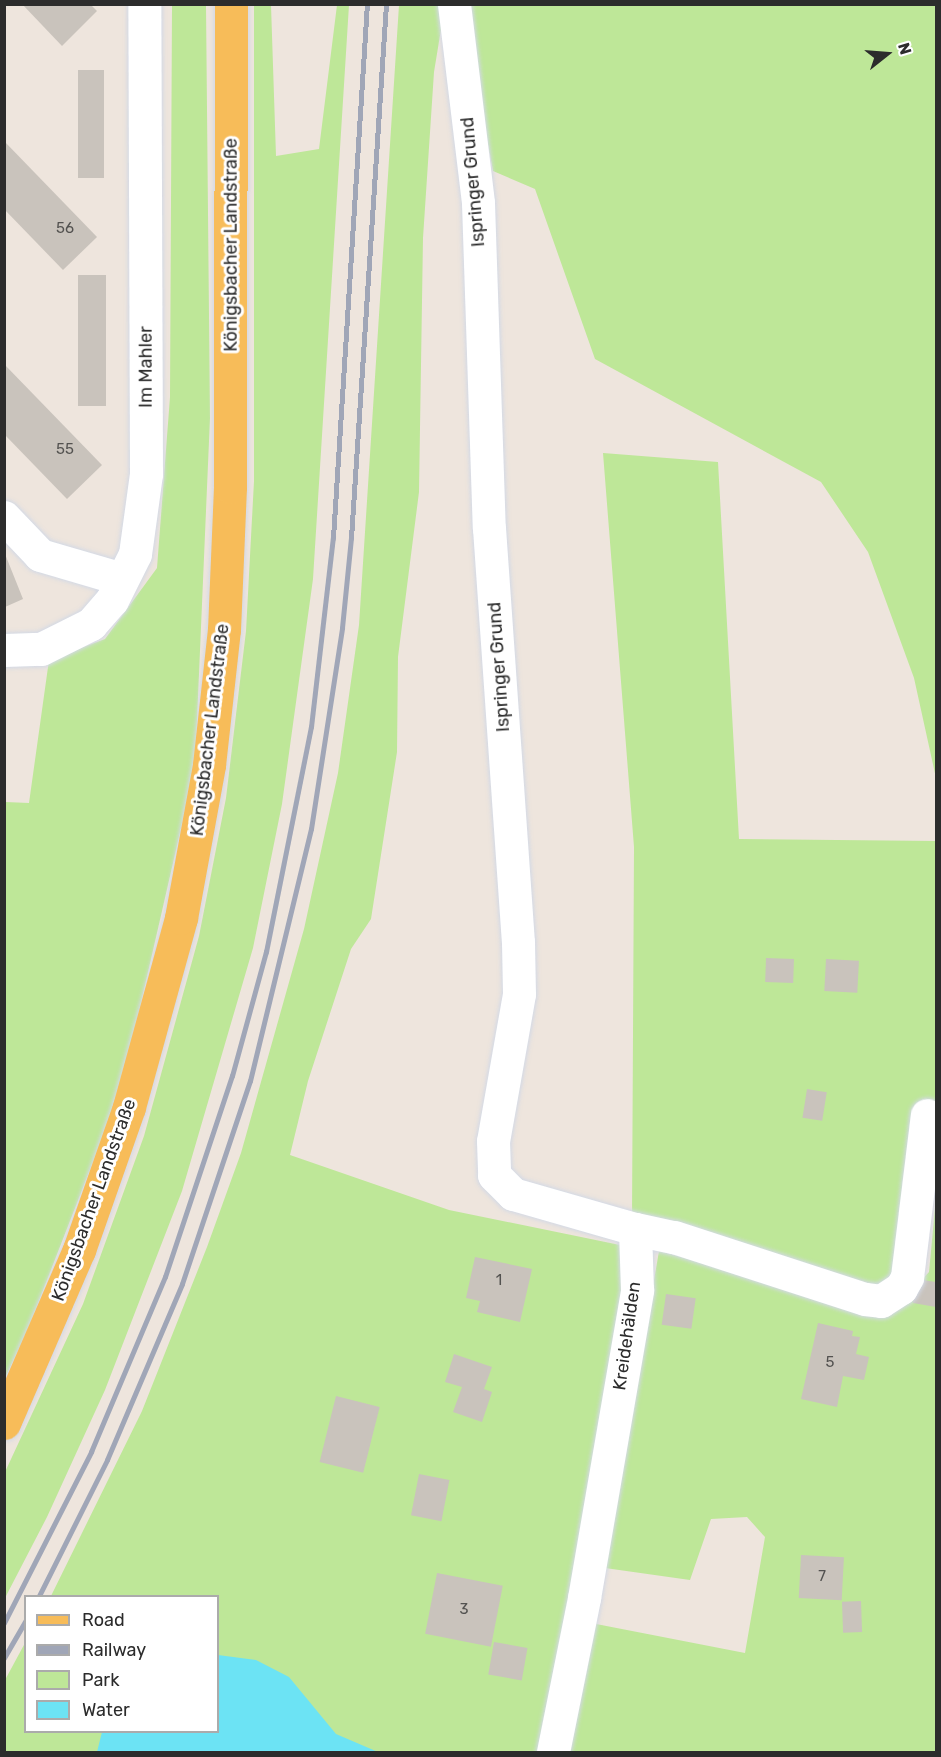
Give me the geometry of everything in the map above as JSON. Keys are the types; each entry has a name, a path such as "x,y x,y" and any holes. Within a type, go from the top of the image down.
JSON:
{"main road":[{"name":"Königsbacher Landstraße","path":"4,1423 79,1250 129,1107 181,918 209,765 224,630 230,487 231,4"}],"street":[{"name":"Im Mahler","path":"4,650 41,649 91,624 112,600 135,554 146,474 144,4"},
{"name":"Ispringer Grund","path":"454,4 478,203 489,528 518,942 516,1023 492,1158 494,1175 513,1194 635,1230"},
{"path":"4,517 40,555 122,579"},
{"path":"635,1230 674,1237 865,1299 881,1301 901,1288 907,1276 927,1115"},
{"name":"Kreidehälden","path":"553,1751 584,1598 637,1290 635,1230"}],"green space":[{"path":"172,5 206,5 210,418 195,767 121,1090 26,1334 5,1378 5,802 29,803 49,660 105,639 157,568 170,397"},
{"path":"254,5 271,5 276,156 319,149 337,5 349,5 313,579 282,804 253,948 182,1191 105,1390 47,1517 5,1598 5,1472 83,1304 144,1136 199,936 226,798 246,631 254,481"},
{"path":"399,5 445,5 434,72 423,238 419,492 398,657 397,752 371,919 351,949 308,1081 290,1155 449,1210 620,1245 624,1301 542,1752 5,1752 5,1680 24,1645 24,1733 219,1733 219,1595 51,1595 142,1411 207,1247 241,1153 304,929 338,773 359,625"},
{"path":"467,5 936,5 936,778 914,678 868,552 821,482 595,359 535,189 493,171 466,24"},
{"path":"603,453 718,462 739,839 936,841 936,1109 895,1275 881,1292 632,1218 634,847"},
{"path":"936,1197 936,1752 570,1752 591,1623 745,1653 765,1537 747,1517 711,1519 690,1580 605,1568 659,1251 890,1314 929,1272"}],"water":[{"path":"219,1655 256,1660 289,1677 336,1734 378,1752 97,1752 102,1733 219,1733"}],"building":[{"path":"22,4 90,4 97,11 62,46"},
{"path":"78,70 104,70 104,178 78,178"},
{"path":"4,141 97,237 63,270 4,209"},
{"path":"78,275 106,275 106,406 78,406"},
{"path":"4,364 102,465 67,499 4,434"},
{"path":"5,554 23,599 5,607"},
{"path":"766,958 794,959 793,983 765,982"},
{"path":"826,959 859,961 857,993 824,991"},
{"path":"807,1089 827,1092 822,1121 802,1118"},
{"path":"475,1257 532,1269 520,1322 477,1312 480,1301 466,1298"},
{"path":"916,1279 936,1282 936,1307 913,1303"},
{"path":"666,1294 696,1298 691,1329 662,1325"},
{"path":"818,1323 853,1331 852,1336 860,1337 856,1354 869,1357 864,1380 843,1376 837,1407 801,1399"},
{"path":"454,1354 492,1367 484,1389 492,1392 482,1422 453,1412 462,1387 445,1382"},
{"path":"336,1396 380,1407 363,1473 320,1462"},
{"path":"419,1474 449,1480 441,1521 411,1515"},
{"path":"801,1555 844,1557 842,1600 799,1598"},
{"path":"437,1573 503,1586 491,1647 425,1634"},
{"path":"861,1601 862,1632 843,1633 842,1602"},
{"path":"494,1642 527,1648 522,1680 488,1674"}],"railway":[{"path":"4,1623 91,1452 165,1277 232,1076 266,952 311,727 333,538 367,4"},
{"path":"40,1595 107,1460 182,1284 250,1081 311,829 342,628 351,538 386,4"},
{"path":"4,1658 24,1623"}]}
